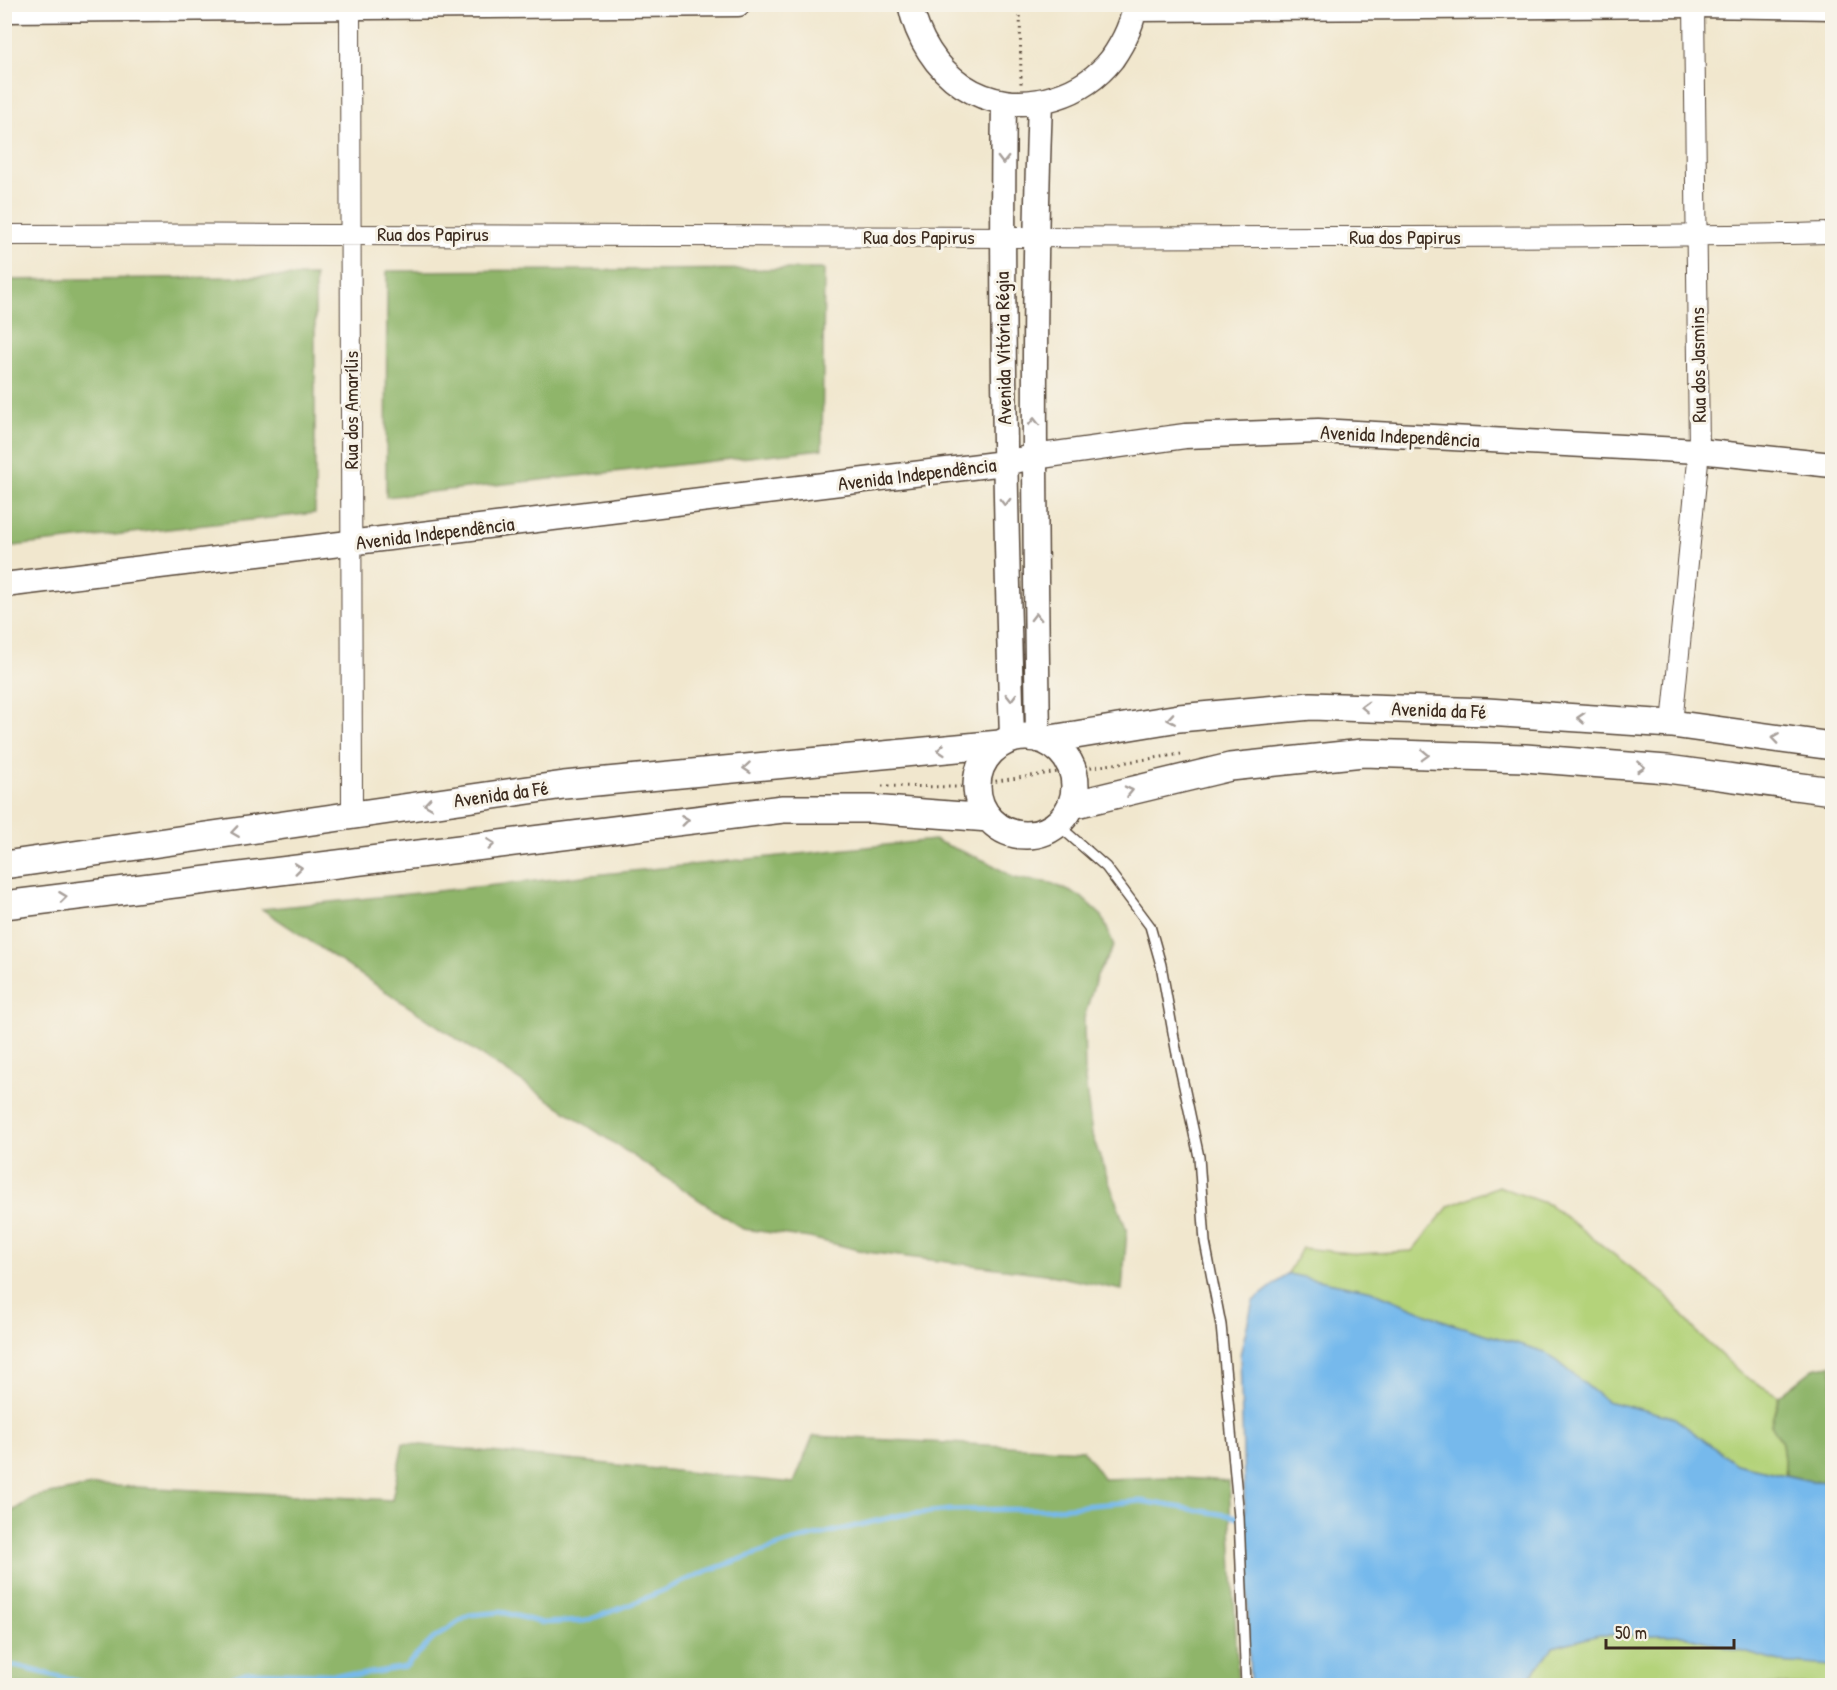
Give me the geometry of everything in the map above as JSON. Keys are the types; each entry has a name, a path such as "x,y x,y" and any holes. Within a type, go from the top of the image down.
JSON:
{"main road":[{"name":"Avenida da Fé","path":"4,865 564,785 1024,740 1179,718 1311,706 1487,712 1672,724 1833,746"},
{"path":"1065,815 1075,792 1075,780 1072,767 1056,747 1024,740 989,753 978,779 980,799 989,818 1000,828 1014,834 1030,835 1044,832 1065,815 1230,767 1363,753 1524,758 1667,769 1833,791"},
{"path":"4,904 783,809 871,809 989,818"}],"street":[{"path":"4,10 738,4"},
{"path":"910,4 922,43 948,75 974,92 1004,102 1022,104 1040,102 1074,92 1102,71 1123,43 1135,7 1694,5 1833,7"},
{"name":"Rua dos Jasmins","path":"1672,724 1699,451 1694,5"},
{"name":"Rua dos Amarílis","path":"350,6 352,815"},
{"name":"Avenida Vitória Régia","path":"1004,102 1002,238 1004,463 1024,740"},
{"name":"Avenida Vitória Régia","path":"1024,740 1034,457 1035,238 1040,102"},
{"name":"Rua dos Papirus","path":"4,235 350,233 1035,238 1697,236 1833,233"},
{"name":"Avenida Independência","path":"4,585 1004,463 1185,436 1318,431 1699,451 1833,465"}],"lane":[{"path":"1065,815 1150,926 1161,965 1199,1157 1205,1242 1221,1325 1239,1517 1246,1686"}],"green space":[{"path":"824,269 822,449 386,497 387,271"},
{"path":"315,276 315,513 5,547 5,280"},
{"path":"934,840 988,862 1014,878 1051,883 1080,896 1102,916 1114,946 1097,975 1084,1018 1085,1080 1092,1135 1127,1231 1122,1290 1046,1274 867,1252 810,1238 743,1229 262,909"},
{"path":"1498,1186 1550,1205 1666,1295 1700,1336 1744,1376 1779,1396 1771,1424 1782,1443 1786,1475 1736,1464 1673,1417 1606,1401 1545,1352 1449,1323 1372,1291 1288,1274 1302,1248 1358,1254 1412,1251 1449,1206"},
{"path":"1832,1365 1832,1482 1811,1481 1786,1475 1782,1443 1771,1424 1779,1396 1816,1367"},
{"path":"813,1436 1083,1450 1104,1479 1169,1477 1229,1481 1238,1685 5,1685 5,1516 34,1497 97,1485 392,1500 403,1443 794,1483"},
{"path":"1598,1635 1682,1635 1780,1662 1832,1666 1832,1685 1524,1686 1553,1647"}],"water":[{"path":"1288,1274 1372,1291 1449,1323 1545,1352 1606,1401 1673,1417 1736,1464 1811,1481 1832,1482 1832,1666 1780,1662 1682,1635 1599,1635 1553,1647 1524,1685 1250,1686 1240,1355 1253,1301"}],"waterway":[{"path":"206,1686 249,1672 359,1675 405,1667 433,1639 469,1615 502,1612 542,1623 585,1621 632,1604 707,1571 790,1542 901,1515 952,1510 1045,1509 1141,1501 1245,1518"},
{"path":"4,1666 16,1666 96,1686"}]}
